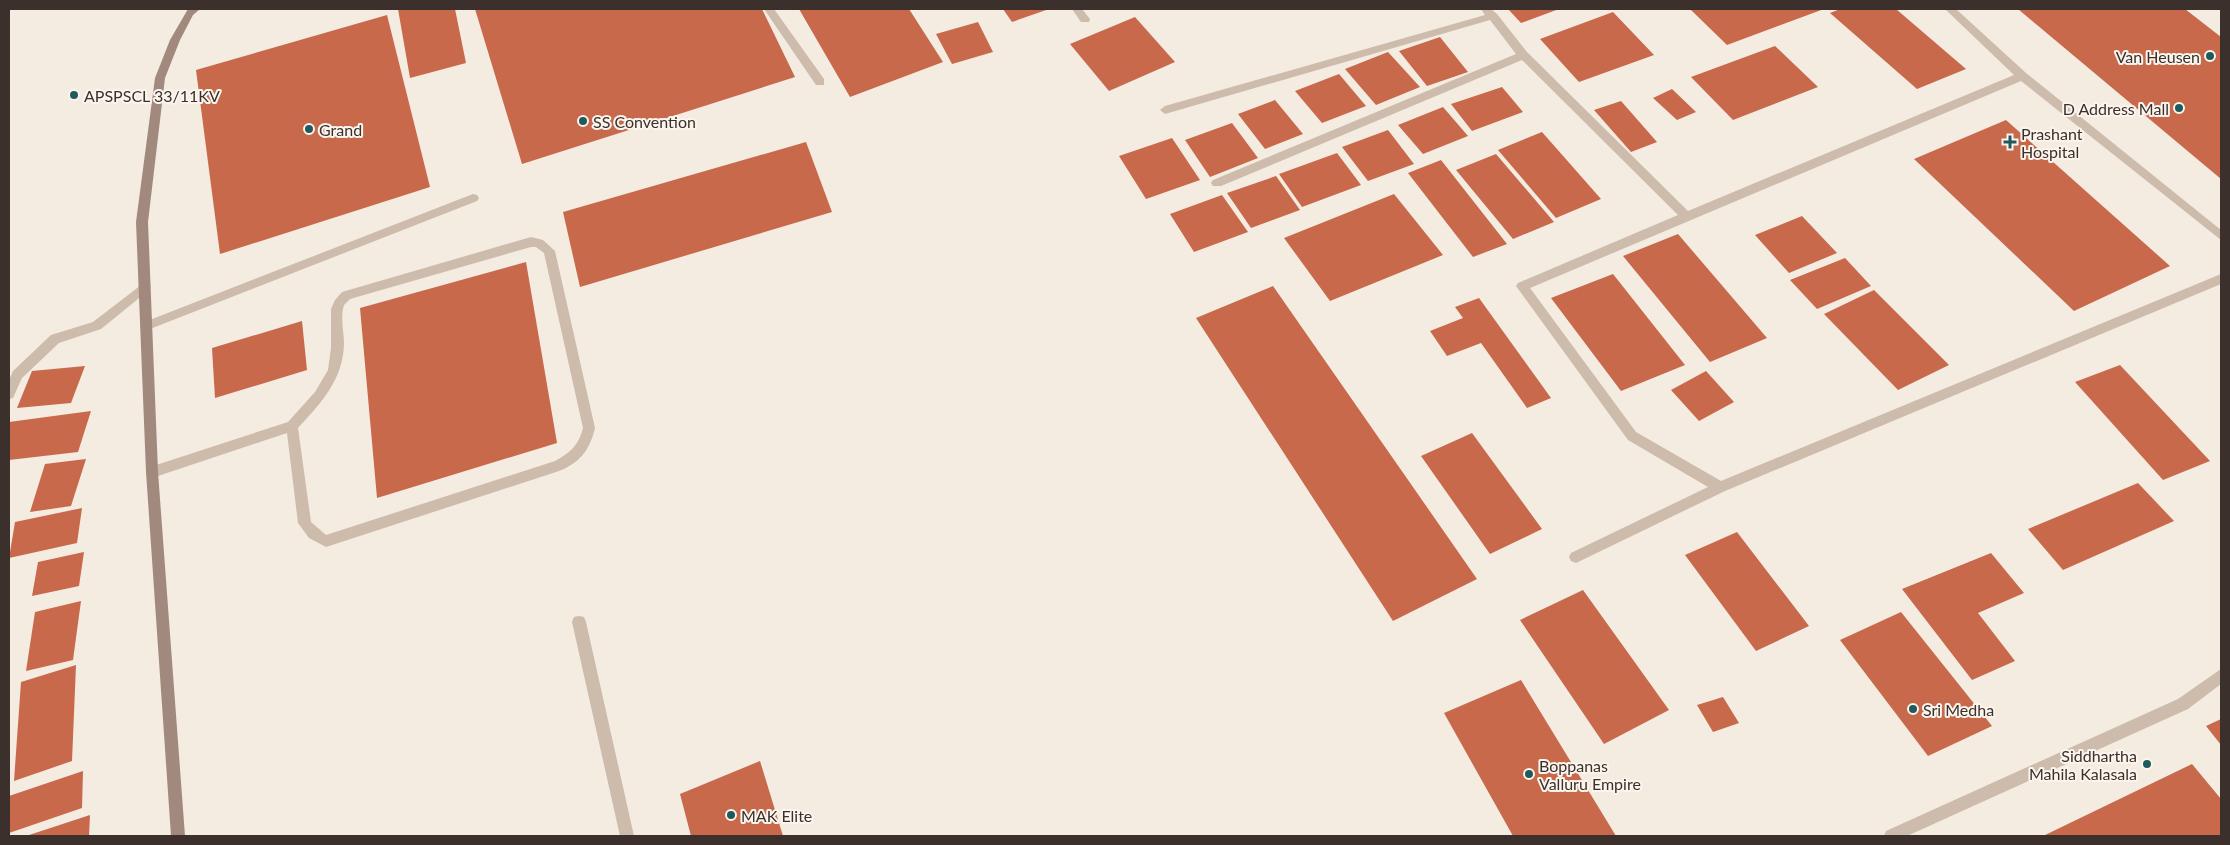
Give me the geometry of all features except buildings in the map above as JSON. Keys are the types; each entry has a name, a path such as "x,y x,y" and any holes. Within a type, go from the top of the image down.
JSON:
{"street":[{"path":"178,836 152,472 142,222 160,78 175,40 189,13 195,9"},
{"path":"769,9 820,82"},
{"path":"1077,9 1085,19"},
{"path":"1950,9 2022,76 2221,236"},
{"path":"1165,110 1489,12 1523,56 1686,216"},
{"path":"1217,183 1523,56"},
{"path":"1720,487 1632,436 1522,286 2022,76"},
{"path":"146,326 473,198"},
{"path":"152,472 292,426 320,395 330,380 336,360 337,309 339,302 346,295 531,242 539,243 549,251 590,428 587,441 574,457 559,466 326,540 318,538 305,523 292,426"},
{"path":"1576,557 1720,487 2221,279"},
{"path":"9,394 17,375 55,339 97,326 145,286"},
{"path":"579,622 627,836"},
{"path":"1891,836 2183,704 2221,676"}],"place":[{"name":"Van Heusen","path":"2210,56"},
{"name":"APSPSCL 33/11KV","path":"74,95"},
{"name":"D Address Mall","path":"2179,108"},
{"name":"SS Convention","path":"583,121"},
{"name":"Grand","path":"309,129"},
{"name":"Prashant Hospital","path":"2010,142"},
{"name":"Sri Medha","path":"1913,709"},
{"name":"Siddhartha Mahila Kalasala","path":"2147,764"},
{"name":"Boppanas Valluru Empire","path":"1529,774"},
{"name":"MAK Elite","path":"731,815"}]}
